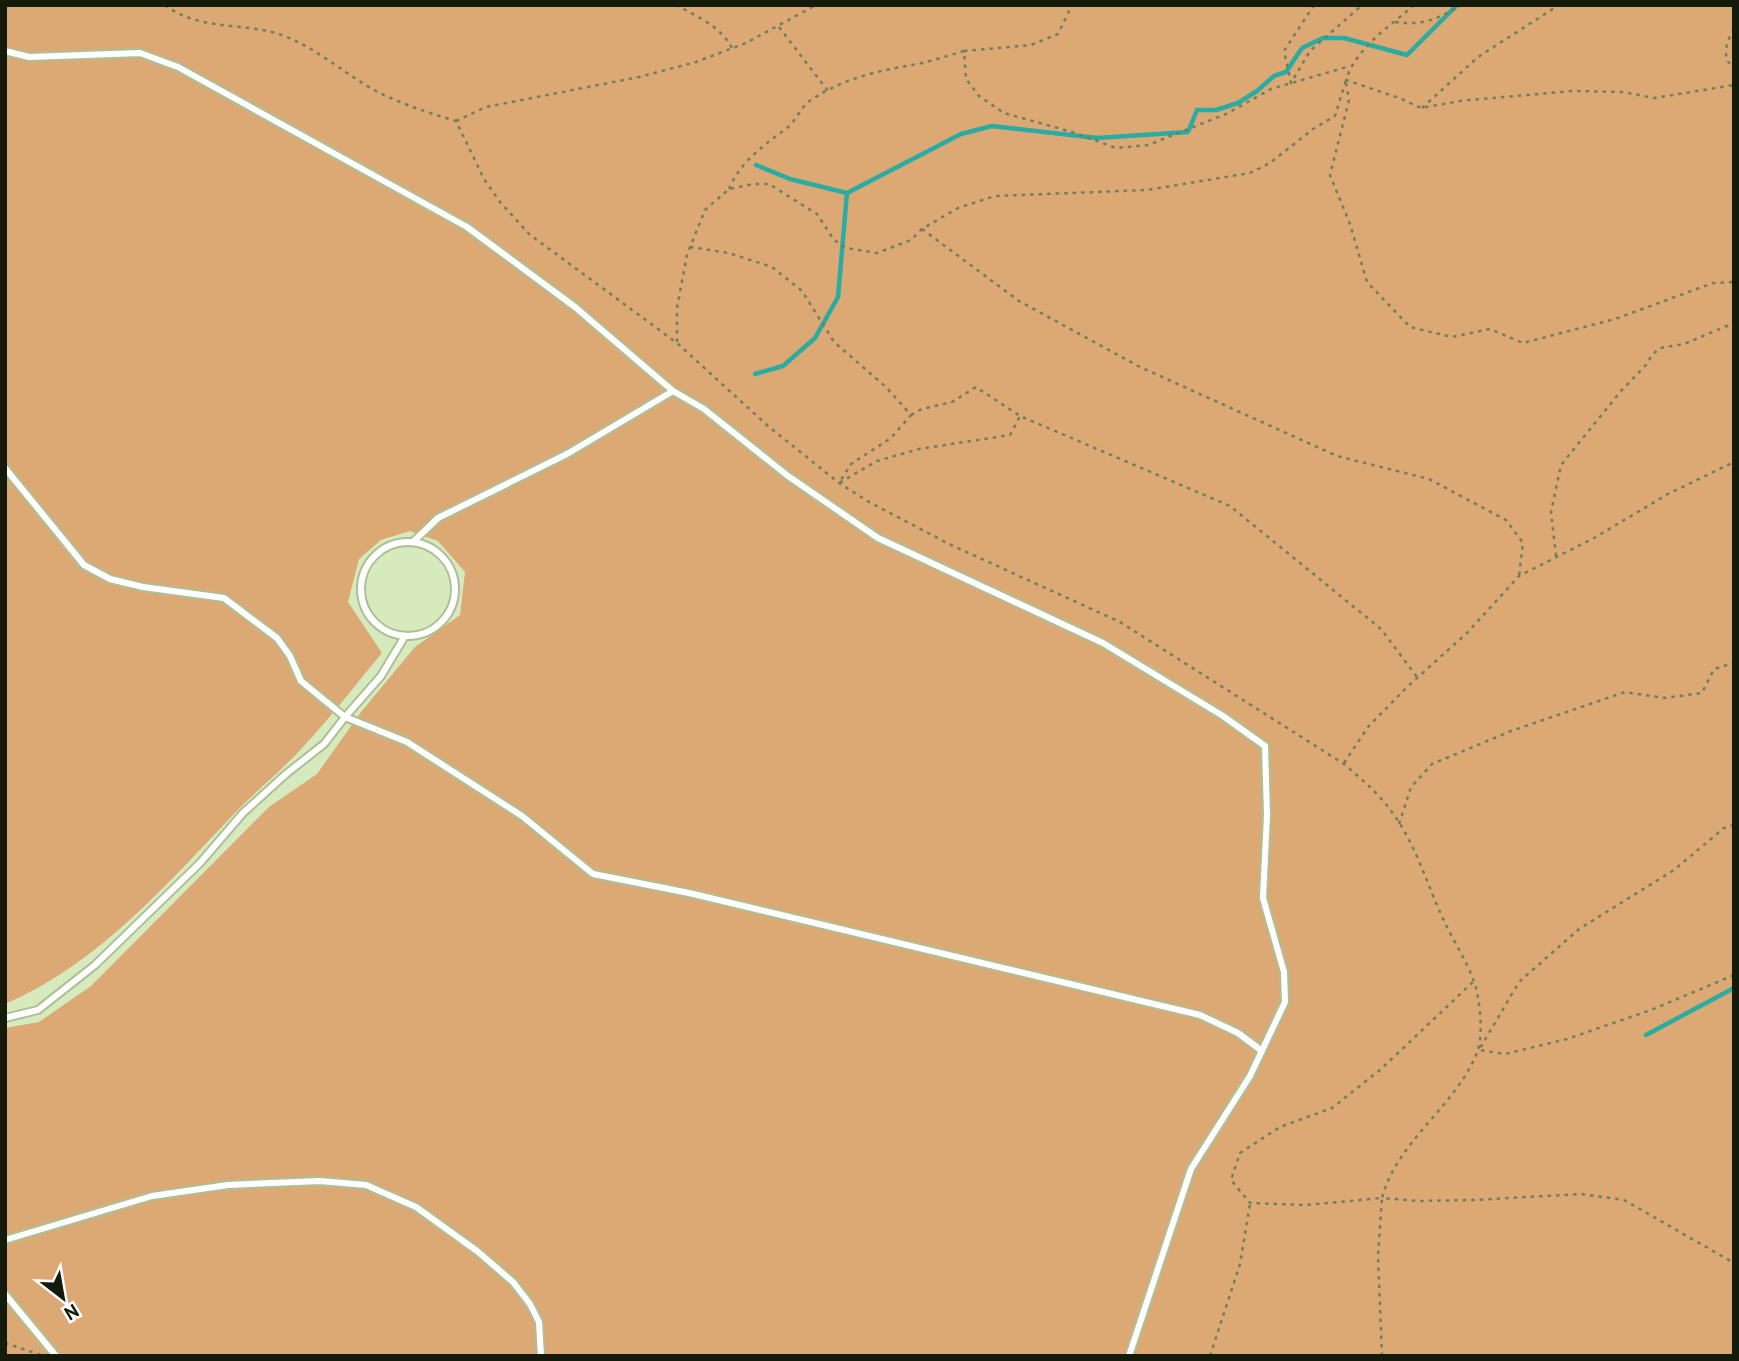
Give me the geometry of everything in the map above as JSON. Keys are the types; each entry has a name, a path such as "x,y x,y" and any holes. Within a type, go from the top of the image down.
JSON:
{"lane":[{"path":"5,51 29,57 140,52 178,66 467,227 575,307 673,391 704,408 788,476 878,538 1103,643 1223,716 1265,747 1267,815 1263,898 1284,972 1285,1002 1250,1076 1191,1169 1129,1356"},
{"path":"414,541 439,518 568,454 673,391"},
{"path":"5,468 84,565 110,579 143,587 224,598 277,638 290,656 301,681 345,717 407,741 522,816 593,874 715,899 1200,1016 1238,1033 1262,1051"},
{"path":"399,541 414,541 430,546 443,556 452,569 456,585 454,601 447,616 436,627 421,635 405,636 390,633 377,625 367,614 361,599 360,584 364,569 373,556 399,541"},
{"path":"5,1018 38,1010 95,965 200,863 243,813 324,744 381,676 405,636"},
{"path":"5,1240 152,1196 241,1185 320,1181 366,1185 415,1207 477,1251 513,1282 530,1304 538,1322 541,1356"},
{"path":"5,1294 56,1356"}],"path":[{"path":"165,5 192,20 287,37 375,90 456,121 486,107 639,77 696,61 779,27 816,5"},
{"path":"676,5 714,27 725,36 732,48"},
{"path":"677,343 677,308 690,247 705,210 729,189 734,177 758,149 794,123 809,101 851,79 889,68 913,65 964,51 1031,45 1058,34 1072,5"},
{"path":"1291,83 1284,51 1314,5"},
{"path":"1291,83 1310,51 1362,5"},
{"path":"729,189 769,184 817,214 834,240 846,247 877,253 911,240 922,229 958,208 995,196 1147,190 1250,173 1270,163 1335,116 1350,66 1367,46 1414,5"},
{"path":"1395,22 1416,25 1434,21 1462,5"},
{"path":"1422,108 1478,57 1559,5"},
{"path":"779,27 828,91"},
{"path":"1734,29 1725,54 1728,62 1734,65"},
{"path":"964,51 966,79 979,96 1004,113 1072,132 1116,148 1148,145 1226,114 1271,89 1350,66"},
{"path":"1346,80 1422,108 1460,101 1571,91 1623,92 1654,99 1734,86"},
{"path":"1346,80 1349,100 1330,175 1350,224 1367,282 1410,327 1452,337 1490,329 1523,343 1615,319 1713,283 1734,282"},
{"path":"456,121 484,178 500,202 529,234 677,343 768,426 839,483 949,544 1121,622 1344,764 1370,787 1399,824 1474,981 1480,1013 1479,1050"},
{"path":"922,229 1019,301 1140,367 1338,456 1429,479 1506,520 1524,542 1518,576"},
{"path":"690,247 729,253 772,267 802,291 834,342 886,387 911,415"},
{"path":"1556,556 1551,512 1561,465 1573,449 1660,348 1684,344 1734,323"},
{"path":"839,483 851,464 891,438 911,415 922,409 952,402 976,387 1020,416 1230,506 1381,629 1417,677"},
{"path":"839,483 877,461 919,449 1010,435 1020,416"},
{"path":"1344,764 1368,727 1417,677 1467,633 1518,576 1594,538 1668,494 1734,462"},
{"path":"1399,824 1411,787 1432,764 1511,731 1625,692 1664,698 1702,693 1714,669 1734,663"},
{"path":"1382,1356 1378,1256 1382,1198 1402,1156 1453,1096 1519,982 1579,929 1674,870 1724,828 1734,825"},
{"path":"1479,1050 1505,1054 1567,1039 1651,1010 1734,975"},
{"path":"1474,981 1380,1070 1332,1108 1280,1127 1240,1153 1231,1180 1250,1203 1306,1205 1382,1198 1418,1201 1581,1194 1604,1196 1624,1200 1734,1264"},
{"path":"1210,1356 1240,1264 1250,1203"},
{"path":"5,1343 44,1356"}],"shaded area":[{"path":"5,5 1734,5 1734,1356 5,1356 5,1028 39,1022 91,986 269,807 317,774 361,712 415,647 460,615 465,572 438,541 410,531 381,540 359,559 348,602 382,653 303,747 156,895 70,968 5,1004"}],"waterway":[{"path":"756,165 790,179 847,193 961,134 992,126 1097,138 1188,132 1197,110 1216,110 1238,103 1274,76 1286,72 1302,48 1323,38 1344,38 1407,55 1457,5"},
{"path":"755,374 783,366 815,338 838,297 847,193"},
{"path":"1646,1035 1734,988"}]}
